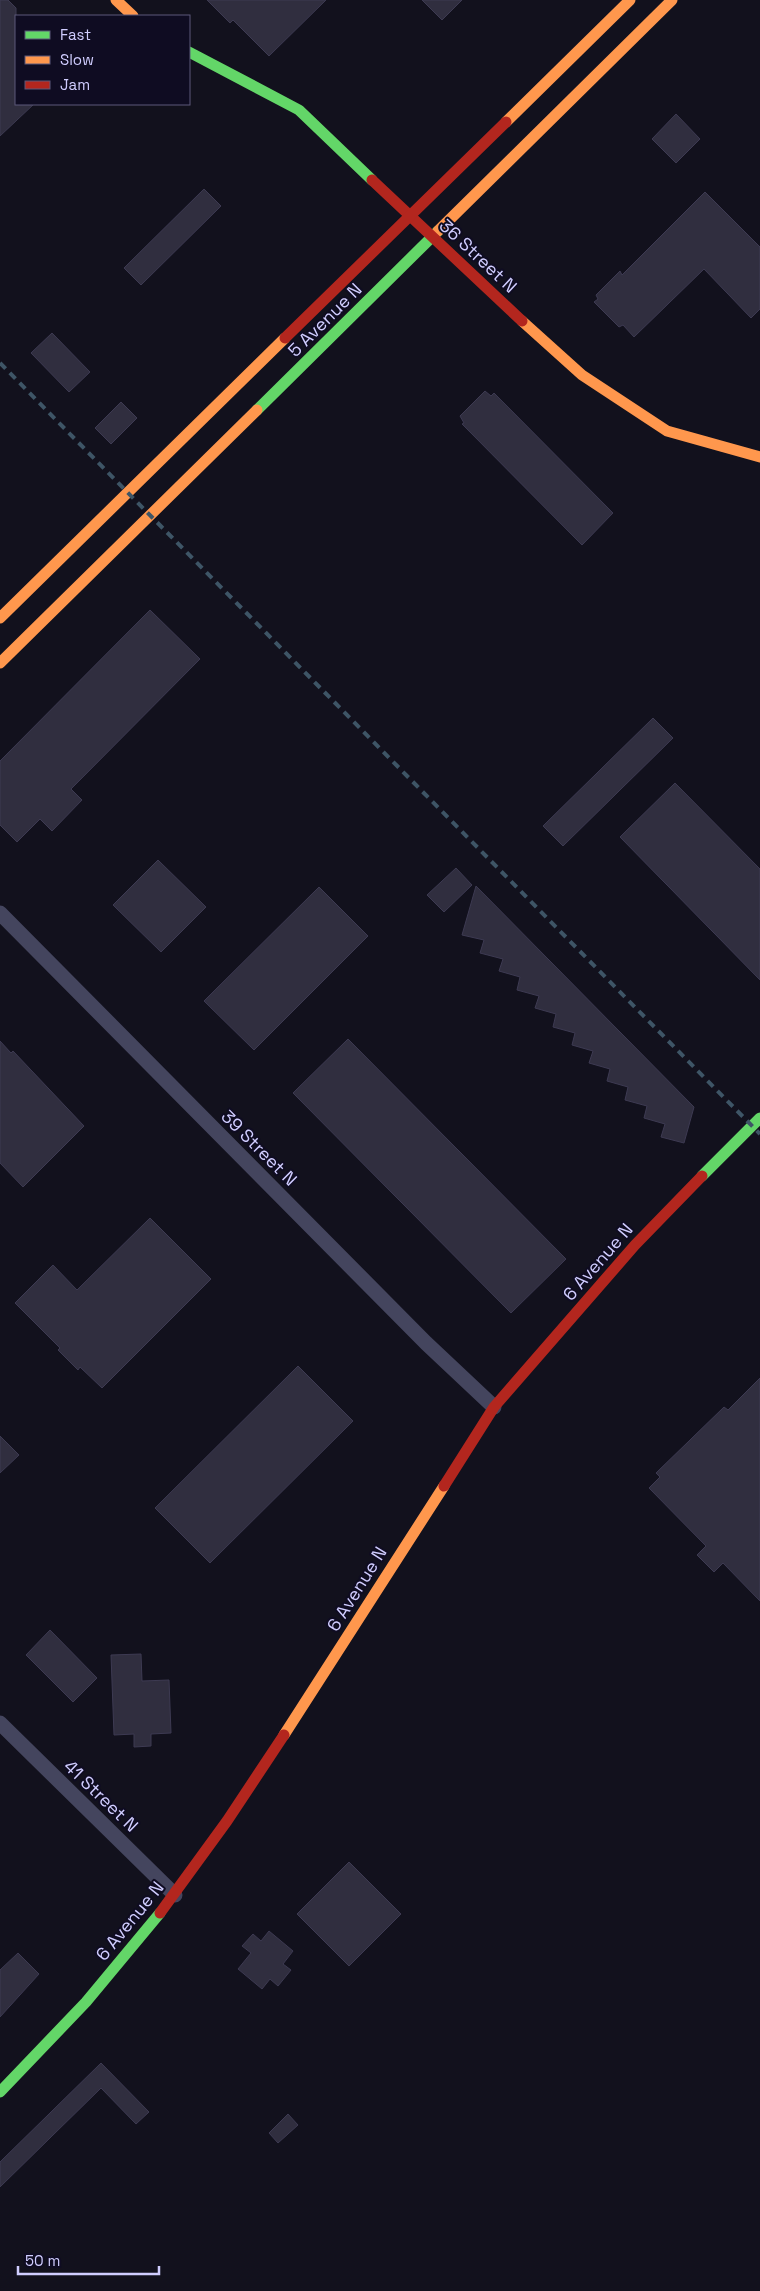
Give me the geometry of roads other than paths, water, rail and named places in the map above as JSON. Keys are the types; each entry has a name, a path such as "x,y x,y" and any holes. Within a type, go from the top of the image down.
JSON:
{"street":[{"path":"116,0 132,15"},
{"name":"5 Avenue N","path":"0,618 630,0"},
{"name":"5 Avenue N","path":"0,663 433,238 672,0"},
{"name":"36 Street N","path":"190,53 300,110 433,238 582,376 667,431 760,457"},
{"name":"39 Street N","path":"0,913 426,1343 494,1407"},
{"name":"6 Avenue N","path":"0,2092 86,2002 175,1895 228,1821 494,1407 635,1245 760,1118"},
{"name":"41 Street N","path":"0,1723 175,1895"}],"railway":[{"path":"0,363 760,1134"}]}
